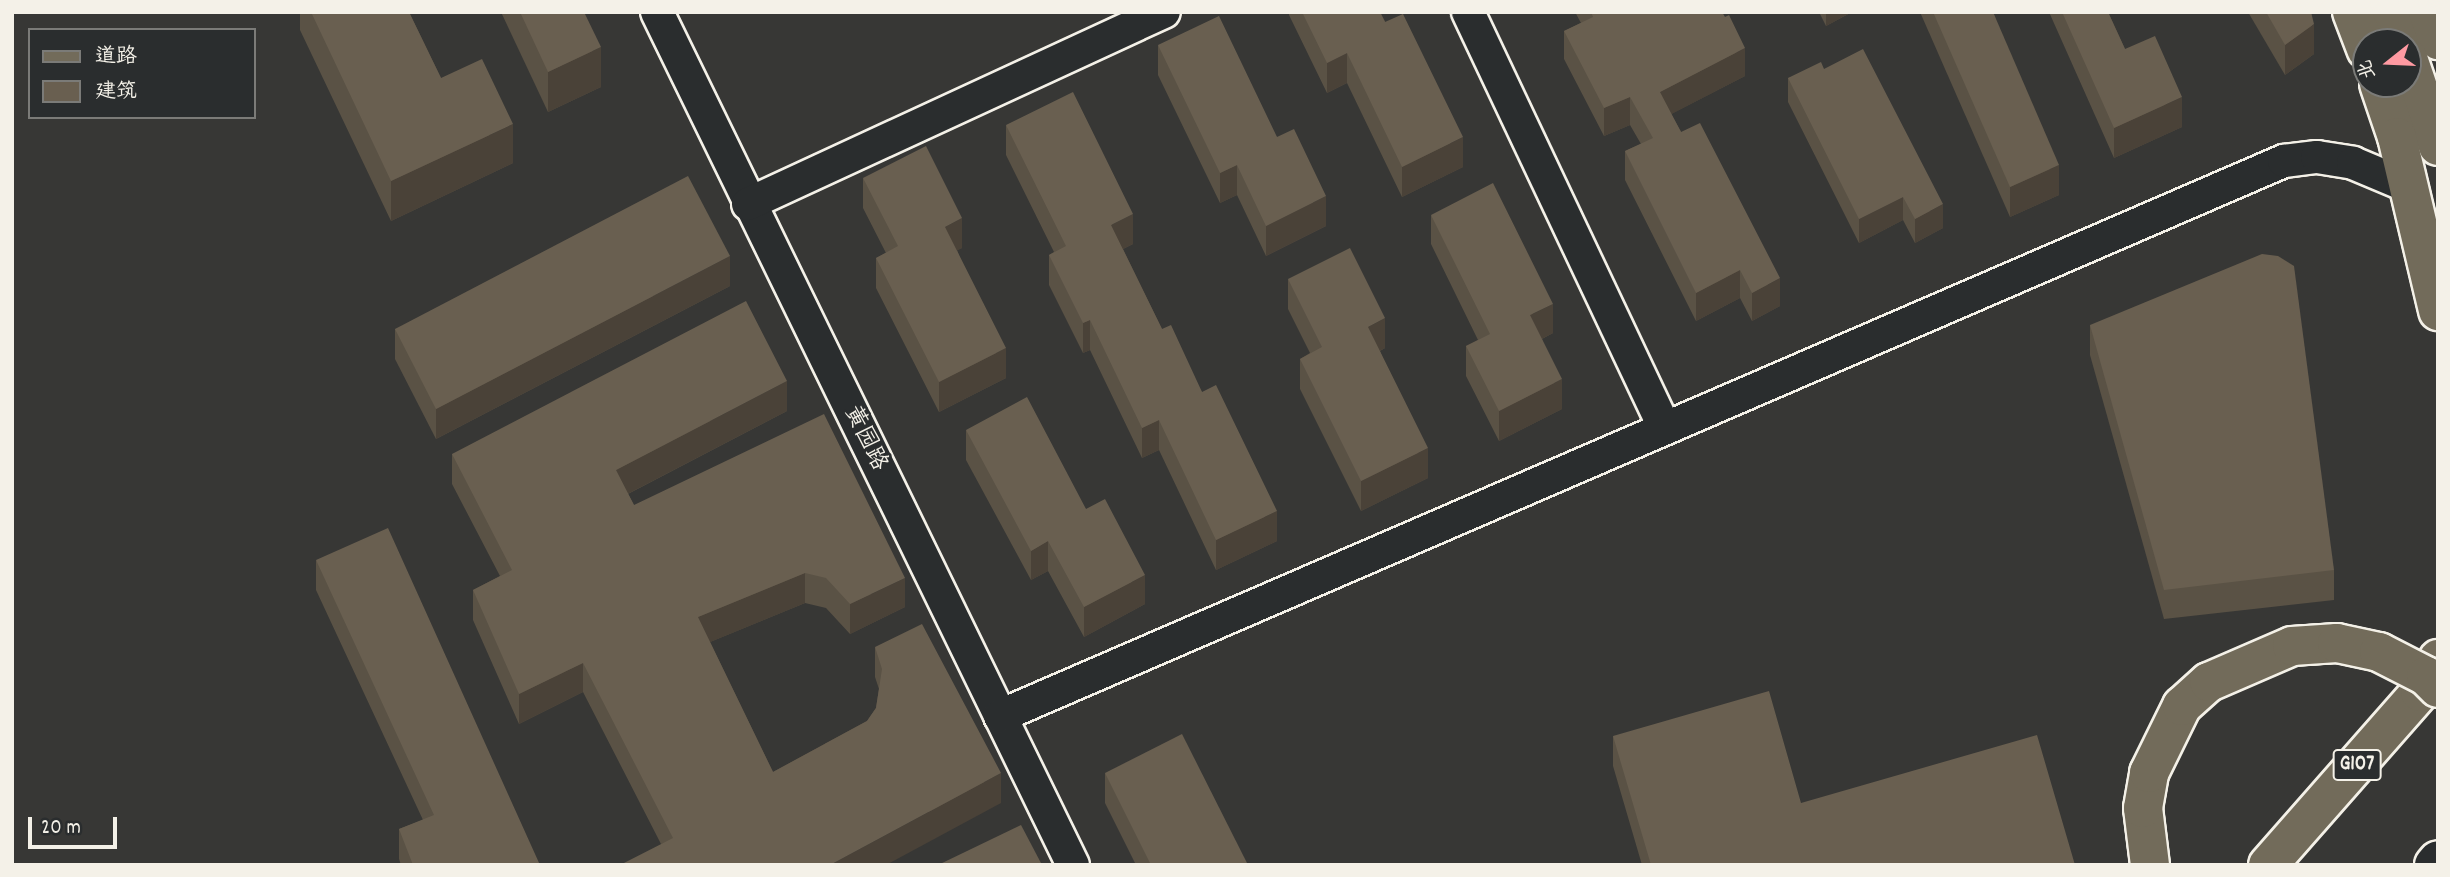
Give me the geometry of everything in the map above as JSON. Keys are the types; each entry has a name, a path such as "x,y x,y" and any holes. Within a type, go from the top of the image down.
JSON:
{"main road":[{"path":"2352,12 2395,28"},
{"path":"2422,86 2438,146"},
{"path":"2383,98 2410,187 2438,311"},
{"path":"2150,865 2143,808 2149,773 2182,706 2209,682 2291,646 2337,643 2379,652 2426,677 2438,688"},
{"name":"G107","path":"2268,865 2420,692 2438,659"},
{"path":"2434,865 2438,860"}],"street":[{"name":"黄园路","path":"657,12 748,204 1073,865"},
{"path":"748,204 1164,12"},
{"path":"1468,12 1664,427"},
{"path":"1000,716 1664,427 2284,162 2317,157 2353,163 2410,187"}],"building":[{"path":"311,12 409,12 441,78 482,59 513,124 391,181"},
{"path":"520,12 584,12 601,47 548,72"},
{"path":"1302,12 1380,12 1385,22 1403,14 1463,137 1402,167 1347,53 1327,63"},
{"path":"1591,12 1722,12 1725,17 1729,15 1745,48 1660,92 1681,132 1700,123 1780,278 1752,293 1740,270 1696,293 1625,151 1653,138 1630,97 1604,108 1564,31 1593,17"},
{"path":"1933,12 1993,12 2059,165 2010,187"},
{"path":"2062,12 2108,12 2125,49 2155,36 2182,97 2114,128"},
{"path":"2266,12 2311,12 2314,24 2285,45"},
{"path":"1219,16 1277,137 1294,129 1326,196 1266,226 1237,165 1220,173 1158,45"},
{"path":"1863,49 1943,204 1915,219 1903,197 1859,219 1788,78 1821,62 1824,69"},
{"path":"1073,92 1133,214 1111,225 1162,329 1171,325 1202,392 1216,385 1277,511 1216,540 1159,420 1142,428 1090,320 1083,323 1049,255 1066,246 1006,125"},
{"path":"926,146 962,218 945,227 1006,348 939,382 876,258 898,246 863,178"},
{"path":"688,176 730,256 436,409 395,329"},
{"path":"1493,183 1553,304 1530,315 1562,379 1499,411 1466,346 1490,334 1431,215"},
{"path":"1350,248 1385,318 1368,327 1428,448 1361,481 1300,359 1322,347 1288,279"},
{"path":"2262,254 2278,256 2294,266 2334,570 2164,590 2090,325"},
{"path":"746,301 787,381 616,470 634,505 824,414 905,578 850,604 826,578 805,573 698,617 773,772 867,721 876,708 882,669 875,647 922,624 1001,773 830,865 620,865 673,838 583,663 519,694 473,590 512,570 452,454"},
{"path":"1027,397 1086,509 1105,499 1145,575 1084,607 1048,541 1031,551 966,430"},
{"path":"388,528 540,865 413,865 399,829 434,815 316,560"},
{"path":"1769,691 1801,803 2037,735 2075,865 1651,865 1613,736"},
{"path":"1182,734 1248,865 1151,865 1105,773"},
{"path":"1021,825 1042,865 938,865"}]}
